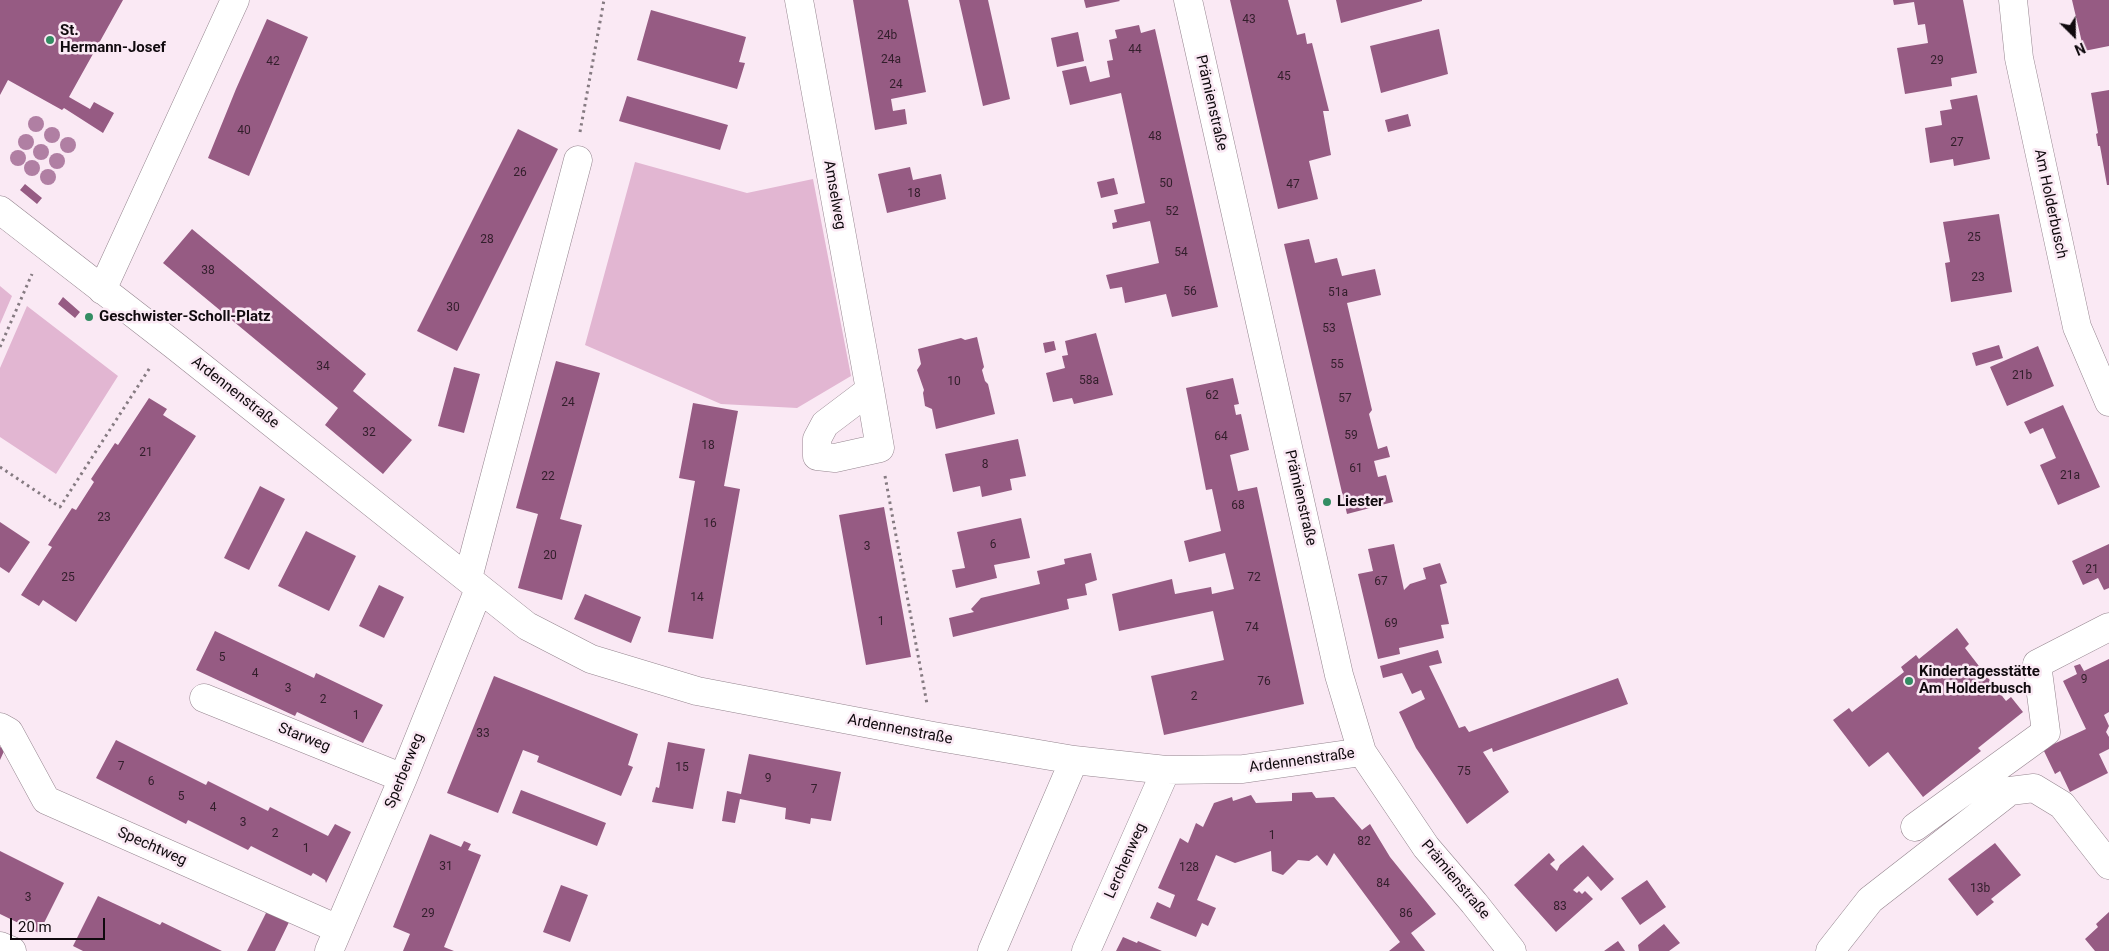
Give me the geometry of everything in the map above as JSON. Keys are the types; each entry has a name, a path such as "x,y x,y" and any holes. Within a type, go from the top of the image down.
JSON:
{"street":[{"path":"102,290 235,0"},
{"name":"Amselweg","path":"799,0 880,448"},
{"name":"Prämienstraße","path":"1188,0 1339,675 1362,752 1426,847 1474,902 1512,951"},
{"name":"Am Holderbusch","path":"2013,0 2019,58 2077,327 2109,402"},
{"path":"473,584 578,160"},
{"name":"Ardennenstraße","path":"0,210 527,626 591,659 697,691 933,736 1074,760 1166,770 1244,770 1362,752"},
{"path":"870,390 825,424 817,439 817,456 835,458 880,448"},
{"name":"Sperberweg","path":"333,940 403,778 473,584"},
{"path":"1915,827 2046,732 2037,664 2109,627"},
{"name":"Starweg","path":"204,698 403,778"},
{"name":"Spechtweg","path":"0,727 9,732 46,800 333,940"},
{"path":"992,951 1074,760"},
{"name":"Lerchenweg","path":"1086,951 1166,770"},
{"path":"1830,951 1870,900 2010,791 2034,788 2062,805 2109,865"},
{"path":"0,946 12,951"}],"path":[{"path":"578,160 580,127 604,0"},
{"path":"0,347 45,246"},
{"path":"0,467 60,507 167,340"},
{"path":"880,448 933,736"}],"shaded area":[{"path":"635,162 747,193 813,179 851,376 797,408 721,404 585,345"},
{"path":"0,286 12,296 0,324"},
{"path":"27,306 118,376 56,474 0,437 0,368"}],"building":[{"name":"St. Hermann-Josef","path":"0,0 123,0 69,97 90,109 94,102 114,113 103,133 64,108 62,110 8,80 0,95"},
{"path":"853,0 908,0 926,92 891,99 893,111 905,109 907,124 875,130"},
{"path":"959,0 988,0 1010,99 983,106"},
{"path":"1084,0 1119,0 1120,1 1086,8"},
{"path":"1230,0 1288,0 1297,35 1305,33 1307,44 1312,43 1329,111 1323,111 1331,155 1309,161 1318,199 1278,209"},
{"path":"1336,0 1422,0 1422,1 1341,23"},
{"path":"1893,0 1963,0 1977,73 1951,78 1952,86 1905,94 1897,48 1928,43 1925,24 1918,25 1914,2 1894,5"},
{"path":"2072,0 2109,0 2109,46 2084,51"},
{"path":"651,10 746,37 739,62 745,63 737,89 637,60"},
{"path":"267,19 308,37 249,176 208,158"},
{"path":"1139,25 1141,33 1155,29 1218,307 1172,317 1166,294 1125,303 1122,287 1110,289 1106,275 1159,263 1150,221 1113,229 1112,223 1117,222 1114,210 1145,203 1121,93 1070,105 1062,71 1086,66 1090,82 1110,77 1107,61 1113,60 1109,40 1117,38 1115,30"},
{"path":"1439,29 1448,74 1381,93 1370,46"},
{"path":"1078,32 1084,61 1057,67 1051,38"},
{"path":"2109,90 2109,185 2107,185 2100,146 2098,146 2096,134 2098,133 2091,93"},
{"path":"1977,95 1990,159 1954,166 1953,159 1930,163 1925,128 1942,125 1940,111 1952,109 1950,100"},
{"path":"627,96 728,125 720,150 619,121"},
{"path":"1408,114 1411,126 1388,132 1385,120"},
{"path":"518,129 558,149 457,351 417,331"},
{"path":"910,167 913,180 941,174 946,199 887,213 878,174"},
{"path":"1114,178 1118,194 1101,198 1097,182"},
{"path":"25,184 42,198 37,204 20,190"},
{"path":"1999,214 2012,292 1951,302 1945,263 1950,262 1943,222"},
{"path":"192,229 366,374 353,391 412,440 383,474 325,425 338,408 163,263"},
{"path":"1309,239 1315,263 1337,258 1342,276 1375,269 1381,295 1347,303 1372,410 1369,414 1378,449 1387,446 1390,457 1374,461 1378,477 1386,475 1393,502 1347,514 1284,244"},
{"path":"63,297 80,312 75,318 58,304"},
{"path":"1096,333 1113,395 1074,404 1072,398 1053,402 1046,373 1065,368 1062,356 1068,355 1065,341"},
{"path":"977,337 984,367 982,370 985,381 988,384 995,414 936,429 932,409 925,406 924,390 917,370 921,364 918,349 961,338 965,340"},
{"path":"1054,341 1056,350 1045,353 1043,343"},
{"path":"1999,345 2003,358 1976,366 1972,353"},
{"path":"2038,346 2054,386 2007,406 1990,367"},
{"path":"556,361 600,373 560,519 582,525 562,600 518,588 538,514 516,508"},
{"path":"454,367 480,374 464,433 438,426"},
{"path":"1233,378 1239,404 1234,405 1236,415 1241,414 1249,450 1230,455 1238,491 1257,487 1304,704 1164,735 1151,676 1224,660 1213,611 1119,631 1112,594 1172,579 1175,594 1211,587 1212,594 1234,589 1225,553 1189,562 1184,541 1221,531 1212,489 1206,490 1186,388"},
{"path":"149,398 167,409 163,415 196,436 76,622 43,600 39,606 21,595 52,547 48,545 72,508 76,510 94,482 91,479 115,443 118,445"},
{"path":"693,403 738,411 724,486 740,489 713,639 668,632 695,481 679,478"},
{"path":"2063,405 2100,487 2058,505 2040,465 2056,458 2043,428 2030,434 2024,422"},
{"path":"1018,439 1026,476 1010,479 1012,490 982,497 980,486 953,492 945,454"},
{"path":"260,486 285,499 249,570 224,558"},
{"path":"884,507 911,657 866,665 839,515"},
{"path":"1021,518 1030,558 994,565 997,578 956,588 952,570 965,568 957,532"},
{"path":"0,522 30,542 9,573 0,567"},
{"path":"306,531 356,556 329,611 278,586"},
{"path":"1394,544 1404,590 1410,584 1426,579 1423,568 1440,563 1447,583 1440,585 1449,624 1441,625 1444,638 1399,648 1400,654 1378,659 1358,574 1373,571 1368,549"},
{"path":"2109,544 2109,588 2104,590 2098,578 2083,585 2072,561"},
{"path":"1091,553 1097,580 1085,584 1087,595 1067,599 1069,609 953,637 949,618 974,612 971,609 981,598 1040,584 1037,571 1065,564 1064,559"},
{"path":"379,585 404,597 384,638 359,626"},
{"path":"585,594 641,617 631,643 574,619"},
{"path":"1957,628 1969,644 1965,648 2006,701 2011,697 2023,712 1978,748 1981,751 1923,797 1888,752 1869,767 1833,720 1849,708 1852,712 1904,672 1901,667 1916,655 1919,659"},
{"path":"215,631 314,678 316,673 383,705 363,743 297,712 295,716 196,670"},
{"path":"1438,650 1442,663 1429,666 1459,728 1465,726 1469,732 1618,678 1628,704 1493,752 1492,748 1483,752 1509,792 1467,824 1416,748 1399,712 1425,699 1421,690 1412,694 1402,673 1383,678 1380,666"},
{"path":"2109,659 2109,712 2104,715 2109,726 2106,732 2109,737 2109,749 2099,754 2108,773 2070,792 2060,771 2055,774 2043,749 2086,729 2063,681 2077,674 2074,666 2080,664 2084,671"},
{"path":"494,676 638,734 628,765 633,767 621,796 537,762 539,756 523,750 498,813 447,793"},
{"path":"116,740 206,785 208,781 268,811 270,807 328,836 335,824 351,832 326,883 325,880 313,873 311,876 251,846 248,850 188,820 186,824 96,778"},
{"path":"668,742 705,749 693,809 652,802 656,787 659,788"},
{"path":"0,747 5,749 0,760"},
{"path":"749,754 841,772 831,821 811,818 810,824 785,819 786,808 740,799 735,823 722,821 727,791 741,794"},
{"path":"521,790 606,823 597,846 512,813"},
{"path":"1312,792 1316,798 1334,797 1362,830 1370,824 1390,857 1436,914 1411,933 1425,951 1389,951 1400,942 1334,853 1327,866 1317,855 1309,861 1298,860 1283,875 1272,871 1271,851 1235,863 1216,855 1197,900 1216,908 1208,926 1202,923 1196,937 1150,918 1157,902 1170,908 1175,895 1158,888 1180,838 1188,843 1196,823 1203,827 1214,803 1232,797 1233,801 1251,795 1256,803 1292,801 1292,793"},
{"path":"430,834 461,847 464,841 471,844 468,850 481,855 444,947 454,951 403,951 410,934 393,927"},
{"path":"1995,843 2021,875 1991,899 1994,902 1977,916 1948,879"},
{"path":"1583,845 1614,879 1601,891 1588,876 1573,890 1577,893 1579,891 1582,894 1585,891 1593,899 1556,932 1514,885 1549,853 1555,860 1550,864 1557,871 1560,865"},
{"path":"0,851 64,883 39,933 0,914"},
{"path":"1647,880 1666,907 1640,925 1621,898"},
{"path":"561,885 588,895 570,942 543,932"},
{"path":"98,896 160,925 162,922 222,951 83,951 73,946"},
{"path":"269,907 291,918 275,951 247,951"},
{"path":"2109,912 2109,951 2095,951 2085,939 2098,927 2096,924"},
{"path":"1664,924 1680,943 1669,951 1639,951 1638,945"},
{"path":"1123,937 1137,943 1138,941 1162,951 1116,951"},
{"path":"1618,941 1625,951 1604,951"}],"place":[{"name":"St. Hermann-Josef","path":"50,40"},
{"name":"Geschwister-Scholl-Platz","path":"89,317"},
{"name":"Liester","path":"1327,502"},
{"name":"Kindertagesstätte Am Holderbusch","path":"1909,681"}]}
